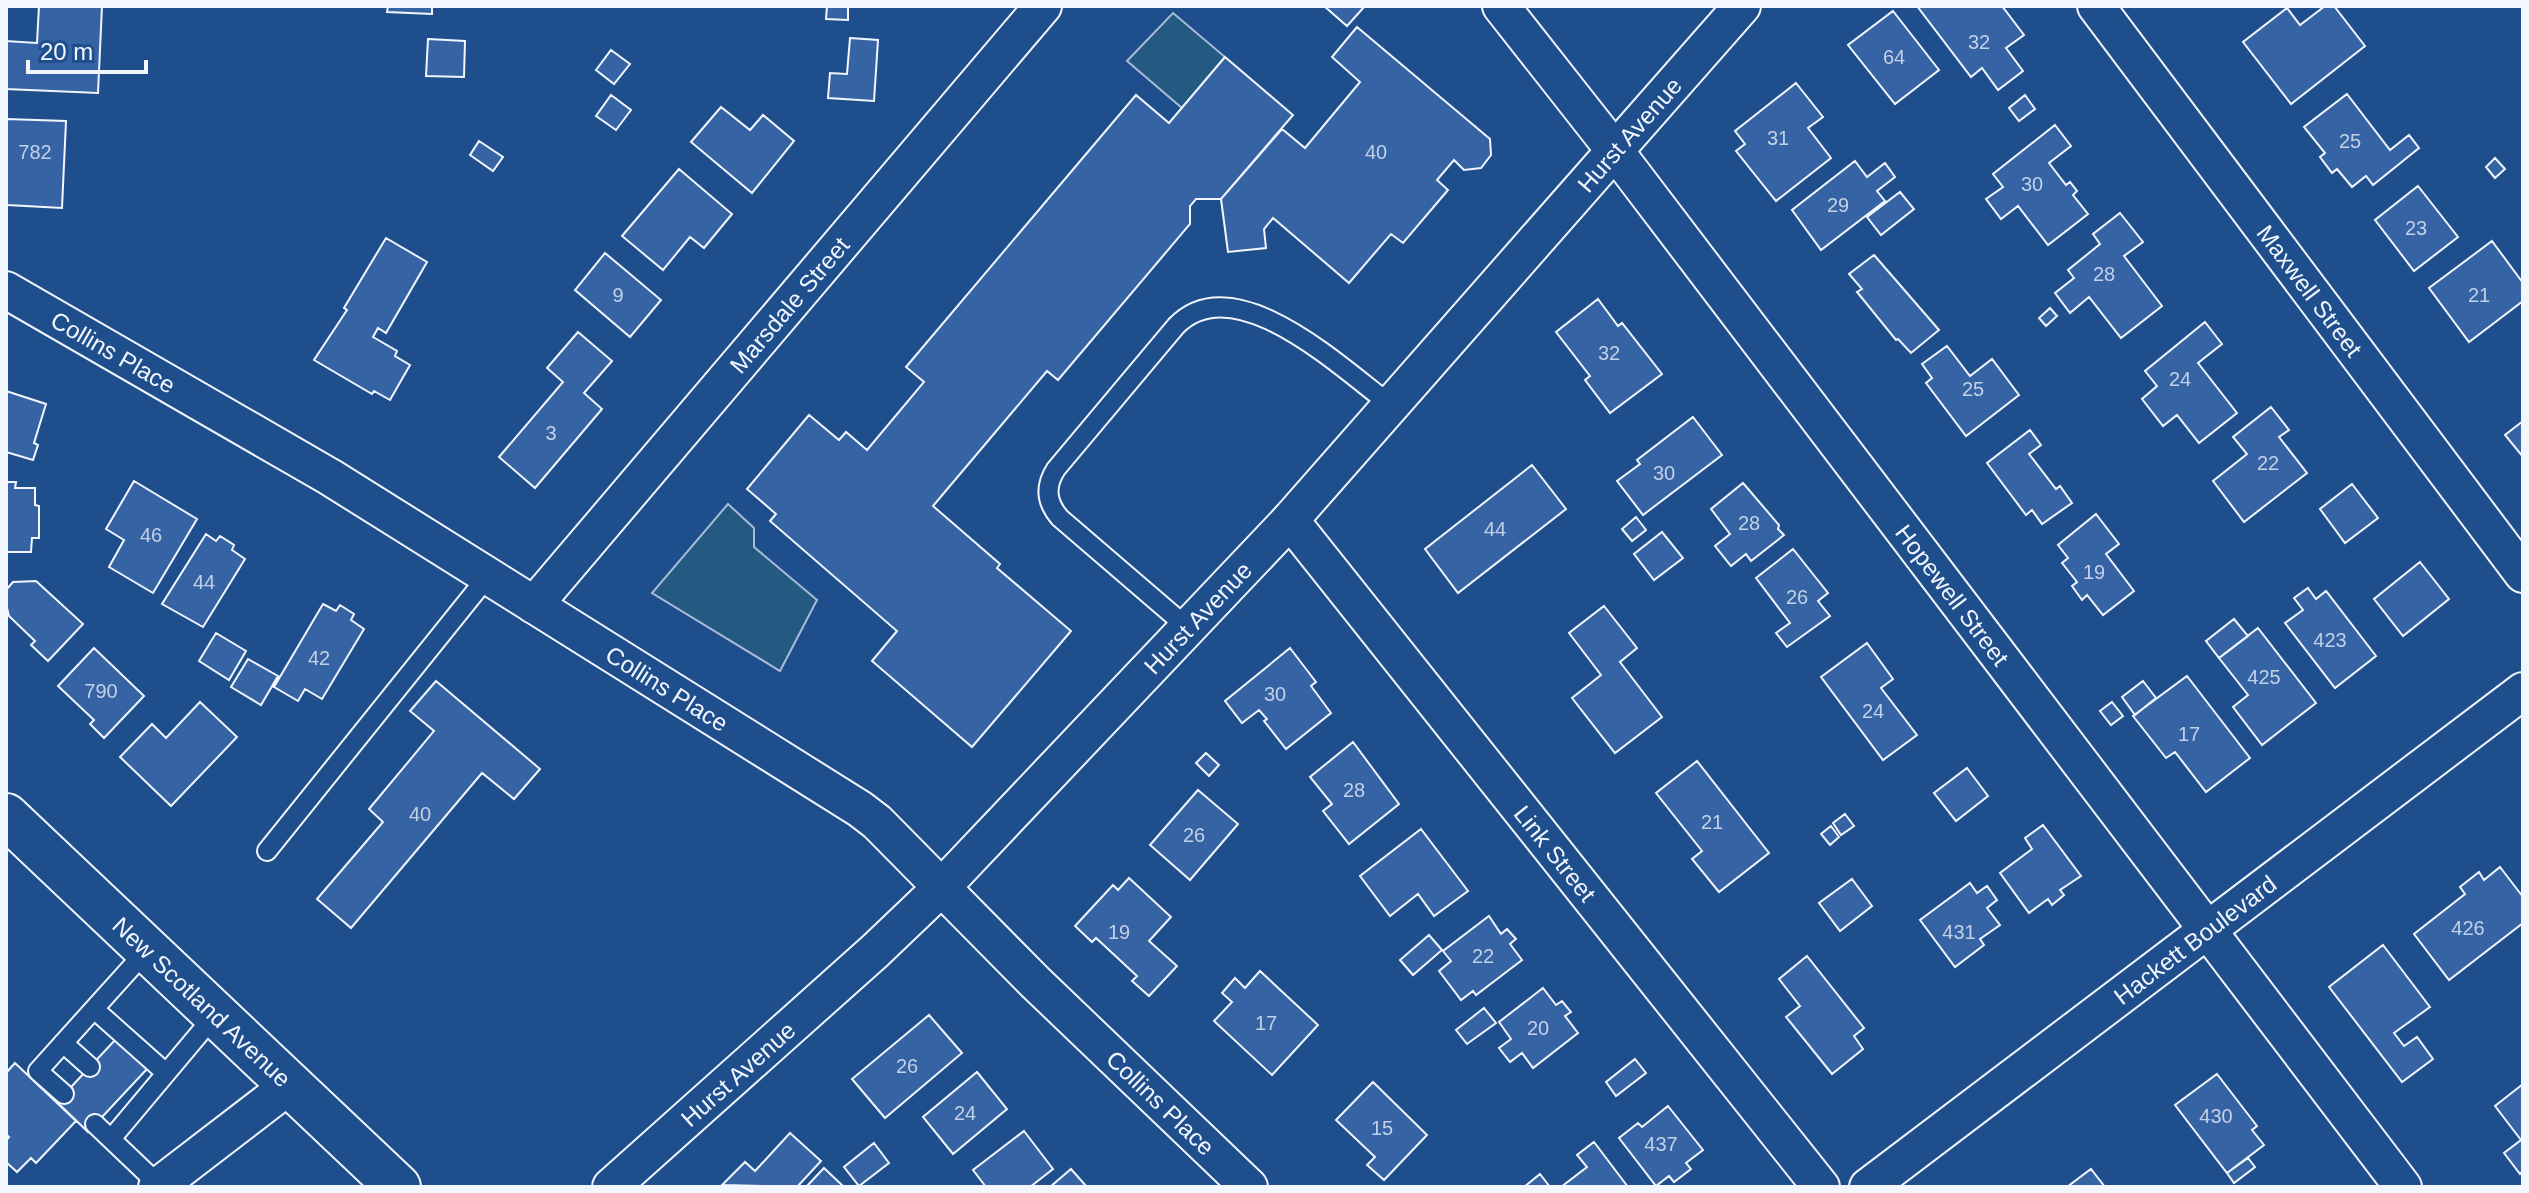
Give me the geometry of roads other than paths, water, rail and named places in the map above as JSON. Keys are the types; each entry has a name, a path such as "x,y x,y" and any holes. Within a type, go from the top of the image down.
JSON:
{"street":[{"name":"Marsdale Street","path":"534,605 1043,6"},
{"name":"Hopewell Street","path":"1501,6 1615,151 2403,1187"},
{"name":"Hurst Avenue","path":"611,1187 875,951 942,887 1290,520 1742,6"},
{"name":"Maxwell Street","path":"2096,6 2523,574"},
{"name":"Collins Place","path":"6,290 330,477 860,809 877,822 1035,982 1249,1187"},
{"name":"Link Street","path":"1290,520 1821,1187"},
{"name":"Hackett Boulevard","path":"1868,1187 2523,691"},
{"name":"New Scotland Avenue","path":"6,816 398,1187"},
{"path":"158,1186 290,1085"}],"lane":[{"path":"1188,628 1060,518 1048,494 1056,469 1176,326 1189,315 1213,308 1270,319 1289,329 1391,405"},
{"path":"267,851 488,576"},
{"path":"64,1094 38,1071 147,950"},
{"path":"94,1009 166,1073"},
{"path":"111,1139 215,1015"},
{"path":"63,1043 90,1067"},
{"path":"121,1097 135,1110"},
{"path":"95,1124 158,1186"}]}
